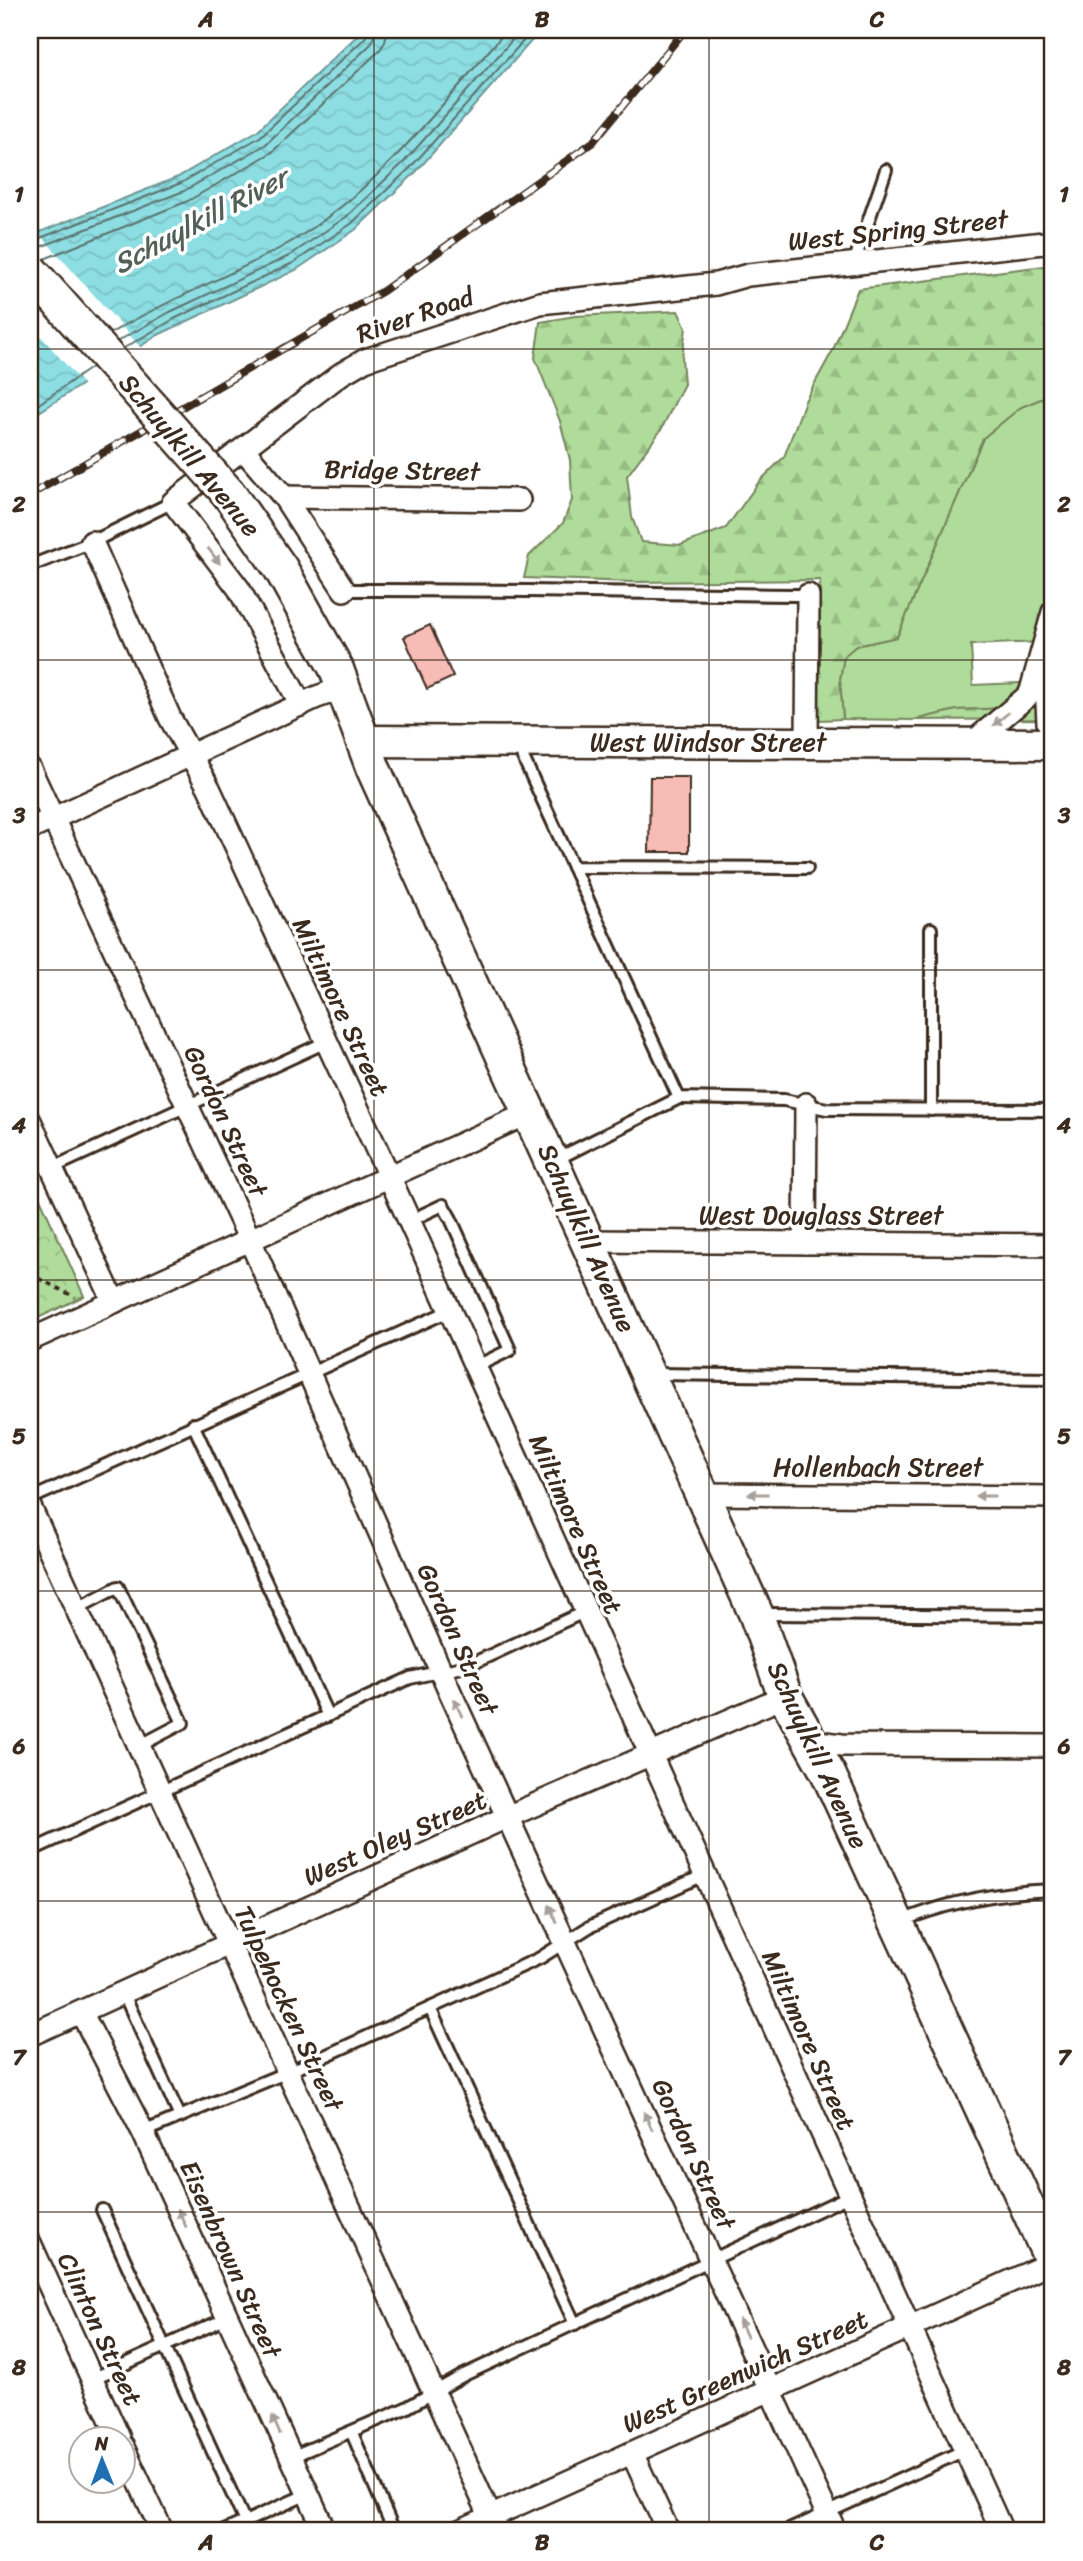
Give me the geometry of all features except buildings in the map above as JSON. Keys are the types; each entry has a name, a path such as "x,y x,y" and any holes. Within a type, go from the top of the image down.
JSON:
{"main road":[{"name":"Schuylkill Avenue","path":"30,270 229,494 281,569 321,696 363,741 756,1614 785,1696 810,1741 897,1923 1053,2262"},
{"name":"West Windsor Street","path":"363,741 1053,744"}],"street":[{"name":"West Spring Street","path":"748,275 1053,242"},
{"name":"River Road","path":"173,502 341,374 365,360 540,303 716,284 748,275"},
{"name":"Schuylkill Avenue","path":"244,450 284,497 344,590"},
{"name":"Bridge Street","path":"284,497 519,500"},
{"name":"Schuylkill Avenue","path":"173,502 321,696"},
{"name":"Miltimore Street","path":"92,542 170,718 191,755 389,1176 1002,2531"},
{"path":"807,743 808,595"},
{"path":"972,743 1030,694 1053,612"},
{"path":"1044,650 1048,723 1053,728"},
{"path":"30,829 321,696"},
{"name":"Gordon Street","path":"30,769 250,1240 443,1671 831,2522"},
{"path":"804,1243 806,1104"},
{"path":"30,1340 531,1112"},
{"path":"30,1121 106,1305"},
{"name":"West Douglass Street","path":"589,1241 1053,1245"},
{"name":"Hollenbach Street","path":"702,1494 1053,1497"},
{"name":"Tulpehocken Street","path":"30,1507 494,2524"},
{"name":"West Oley Street","path":"30,2035 509,1816 785,1696"},
{"path":"810,1741 842,1745 1053,1746"},
{"name":"Eisenbrown Street","path":"81,2012 143,2132 325,2531"},
{"path":"1053,2228 1053,2262"},
{"name":"Clinton Street","path":"30,2243 113,2424"},
{"name":"West Greenwich Street","path":"460,2531 494,2524 632,2453 1053,2262"},
{"path":"632,2453 668,2531"},
{"name":"Clinton Street","path":"136,2475 162,2531"}],"lane":[{"path":"854,262 886,170"},
{"name":"River Road","path":"30,566 92,542 173,502"},
{"path":"344,590 512,589 620,594 808,595"},
{"path":"516,741 679,1098"},
{"path":"573,867 807,868"},
{"path":"931,929 931,1110"},
{"path":"51,1168 326,1042"},
{"path":"553,1161 679,1098 784,1100 827,1109 1053,1110"},
{"path":"409,1221 443,1206 451,1219 510,1350 475,1367"},
{"path":"30,1499 449,1311"},
{"path":"647,1373 1053,1379"},
{"path":"193,1424 328,1716"},
{"path":"76,1609 118,1587 183,1723 139,1746"},
{"path":"30,1852 410,1678 467,1665 584,1612"},
{"path":"756,1614 1053,1616"},
{"path":"143,2132 288,2072 540,1958 589,1927 704,1875"},
{"path":"897,1923 933,1908 1006,1892 1053,1890"},
{"path":"123,1992 180,2117"},
{"path":"430,2008 575,2324"},
{"path":"291,2457 352,2433 464,2375 849,2196"},
{"path":"102,2210 245,2522"},
{"path":"92,2379 227,2318"},
{"path":"352,2433 394,2531"},
{"path":"787,2531 831,2522 965,2450"},
{"path":"224,2531 308,2494"}],"path":[{"path":"30,1274 106,1305"}],"green space":[{"path":"1053,265 1053,394 1021,407 983,438 897,637 856,646 844,656 840,679 843,719 819,720 820,580 633,582 524,578 529,556 563,523 572,500 570,460 560,421 535,358 540,322 575,316 678,311 686,328 682,358 684,384 661,430 627,476 632,517 641,542 681,545 726,528 759,482 784,457 805,401 833,350 858,289"},
{"path":"1053,394 1053,641 1037,707 957,710 914,720 843,719 840,679 844,655 856,646 897,637 983,438 1021,407","holes":["1040,642 1042,682 973,685 971,645"]},
{"path":"1037,707 1053,719 914,720 957,710"},
{"path":"30,1176 84,1296 30,1322"}],"water":[{"name":"Schuylkill River","path":"363,30 541,30 415,173 355,230 296,270 158,335 30,418 30,236 178,177 257,131"}],"pier":[{"path":"36,230 142,349 84,385 30,324 30,233"}],"railway":[{"path":"30,495 383,291 593,142 685,30"}]}
